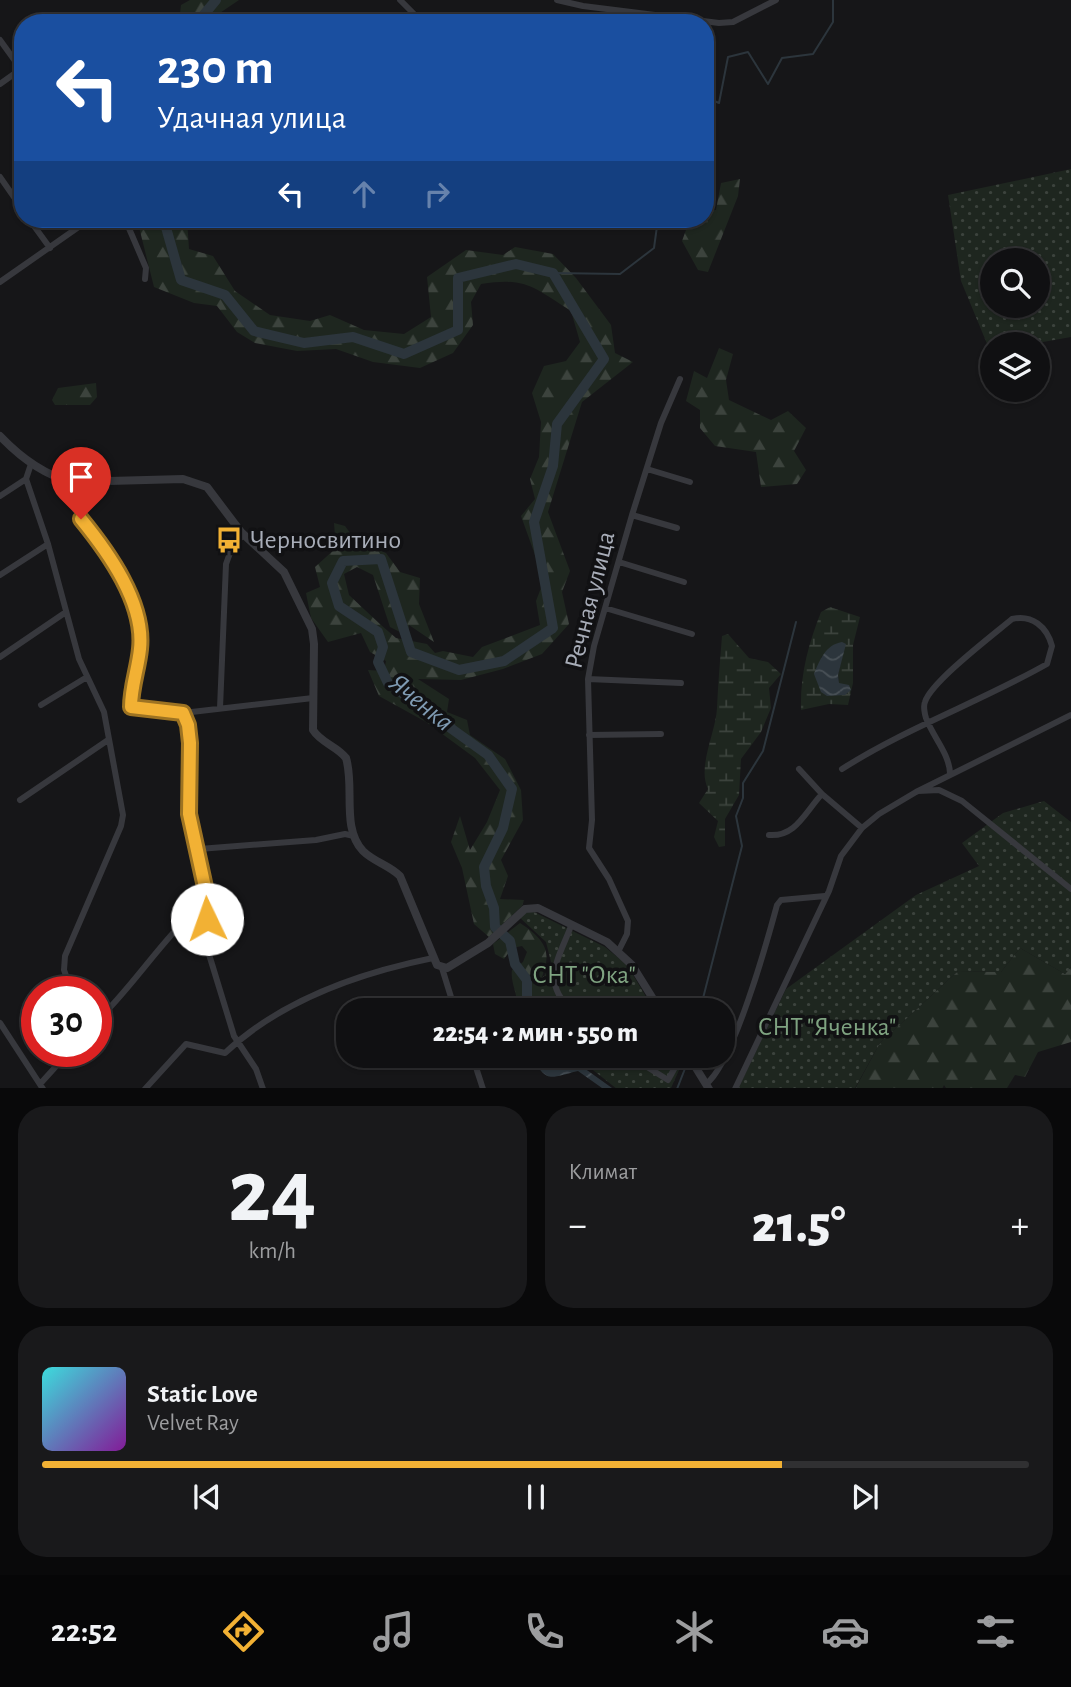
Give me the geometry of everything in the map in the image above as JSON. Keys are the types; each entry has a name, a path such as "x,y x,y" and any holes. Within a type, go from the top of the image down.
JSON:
{"street":[{"path":"400,0 414,14"},
{"path":"557,0 647,14"},
{"path":"714,22 733,22 776,0"},
{"path":"0,40 14,59"},
{"path":"0,177 14,196"},
{"path":"36,228 50,248"},
{"path":"0,282 78,228"},
{"path":"129,228 146,268 145,279"},
{"name":"Речная улица","path":"618,952 627,934 628,921 609,879 589,848 593,821 589,679 605,608 632,515 662,423 680,379"},
{"path":"0,436 31,464 56,478 96,483 183,479 197,481 207,487 245,536 280,565 312,629 313,730 318,739 340,751 346,758 354,836 365,853 391,867 400,876 433,958 442,968 451,998"},
{"path":"31,464 26,480 87,677 104,712 123,815 121,826 65,956 66,976"},
{"path":"647,469 690,482"},
{"path":"56,478 71,506 103,545 128,592 140,627 141,647 131,707 183,713 313,698"},
{"path":"0,496 26,480"},
{"path":"632,515 677,528"},
{"path":"219,708 226,564 234,542 245,536"},
{"path":"0,575 48,544"},
{"path":"619,562 684,582"},
{"path":"605,608 692,634"},
{"path":"0,657 66,612"},
{"path":"842,769 929,724 1047,664 1052,646 1045,631 1028,618 1012,618 938,683 925,702 925,716 929,724 947,759 950,774"},
{"path":"41,705 87,677"},
{"path":"589,679 681,683"},
{"path":"183,713 188,725 190,743 189,814 194,840 199,849 210,910 204,938 237,1041 256,1069 262,1088"},
{"path":"735,1088 841,856 862,828 879,814 916,792 1071,715"},
{"path":"589,735 661,734"},
{"path":"20,800 108,740"},
{"path":"799,769 822,794 862,828"},
{"path":"916,792 939,790 962,801 1071,889"},
{"path":"769,835 780,836 797,826 822,794"},
{"path":"199,849 316,840 345,834 354,836"},
{"path":"696,1068 708,1086 721,1068 781,900 825,896"},
{"path":"442,968 488,943 525,909 538,908 607,942 632,964 653,998"},
{"path":"561,998 555,992 554,979 571,926"},
{"path":"112,1007 127,992 147,962 174,932"},
{"path":"145,1088 186,1044 225,1053 237,1041 307,996 433,958"},
{"path":"0,1023 41,1086 57,1067"},
{"path":"476,1068 483,1088"},
{"path":"649,1068 668,1080 675,1068"}],"green space":[{"path":"190,0 239,0 218,14 180,14 181,5"},
{"path":"1071,169 1071,337 1050,341 1050,332 982,332 961,281 948,195"},
{"path":"740,179 738,196 708,272 698,270 682,241 687,228 714,228 714,210 721,183"},
{"path":"139,228 188,228 189,249 213,256 235,291 270,315 310,321 330,315 364,330 404,334 431,317 427,277 466,250 503,255 515,247 553,254 576,278 611,325 615,353 633,362 582,402 548,512 570,571 562,592 569,624 542,654 503,669 461,680 418,679 449,699 447,712 467,720 470,735 505,759 521,790 523,820 501,860 508,876 500,899 524,900 522,906 489,937 474,924 462,868 451,842 460,816 470,850 487,822 500,790 475,758 426,722 379,696 368,670 384,671 386,661 370,652 361,633 328,642 311,618 306,593 320,587 315,567 336,548 334,523 345,526 356,541 386,553 400,572 420,578 419,604 434,642 409,625 408,636 390,627 373,575 357,567 344,574 349,595 396,638 427,644 435,653 443,651 473,657 482,647 540,625 536,601 544,580 521,516 535,499 530,479 539,457 541,422 532,393 544,366 566,361 580,342 571,311 519,283 481,284 471,302 473,325 453,353 420,368 373,362 336,349 297,351 255,343 237,332 217,306 194,303 154,287"},
{"path":"719,348 733,354 726,380 729,400 771,420 788,411 806,428 794,451 806,470 797,484 761,487 756,452 715,446 700,428 700,410 686,401 694,371 707,378"},
{"path":"96,383 97,397 90,405 55,405 52,400 58,388"},
{"path":"830,607 860,617 853,645 853,683 848,705 829,704 801,710 806,660 821,612","holes":["844,649 838,675 839,683 821,657"]},
{"path":"728,634 749,658 768,662 781,674 769,688 771,708 761,732 741,759 739,795 725,819 725,846 719,847 714,837 718,821 699,803 708,789 705,770 716,717 722,636"},
{"name":"СНТ \"Яченка\"","path":"1044,801 1071,822 1071,967 1065,974 1020,948 1001,972 958,971 880,1043 855,1088 738,1088 786,989 916,895 979,866 962,843 1003,813"},
{"name":"СНТ \"Ока\"","path":"532,911 605,947 627,965 647,998 536,998 533,986 545,975 551,962 546,942 518,916"},
{"path":"520,923 544,945 546,965 538,998 528,998 525,983 524,998 516,998 512,970 523,962 527,952 522,946 512,948 504,959 495,954 493,944"},
{"path":"1020,948 1065,974 1071,967 1071,1042 1038,1052 1025,1077 1015,1075 1007,1088 946,1088 944,1085 942,1088 856,1088 880,1043 958,971 1001,972"},
{"path":"590,1068 680,1068 671,1088 616,1088"}],"water":[{"path":"842,642 846,644 838,675 839,683 849,685 851,690 845,695 827,696 821,692 814,674 827,650"},
{"path":"539,1068 584,1068 612,1088 602,1088 578,1071 554,1077"}],"waterway":[{"name":"Яченка","path":"204,14 216,0"},
{"name":"Яченка","path":"714,101 719,103 728,57 748,52 768,84 782,58 813,54 833,22 833,0"},
{"name":"Яченка","path":"166,228 181,280 225,295 254,331 304,343 353,337 404,354 458,330 458,278 516,264 553,273 604,359 557,424 553,466 534,522 553,628 504,661 459,670 411,652 381,559 343,561 332,583 339,606 378,632 383,647 378,662 388,683 488,755 512,789 503,828 484,867 486,886 494,908 495,927 510,941 515,964 527,980 527,998"},
{"name":"Яченка","path":"553,273 620,274 654,248 657,228"},
{"path":"703,998 742,846 736,816 743,798 743,783 763,751 796,622"},
{"path":"677,1088 685,1068"}],"place":[{"name":"Черносвитино","path":"229,540"}],"route":[{"path":"81,519 103,545 128,592 140,627 141,647 131,707 183,713 188,725 191,783 189,814 194,840 199,849 210,910 207,919"}]}
